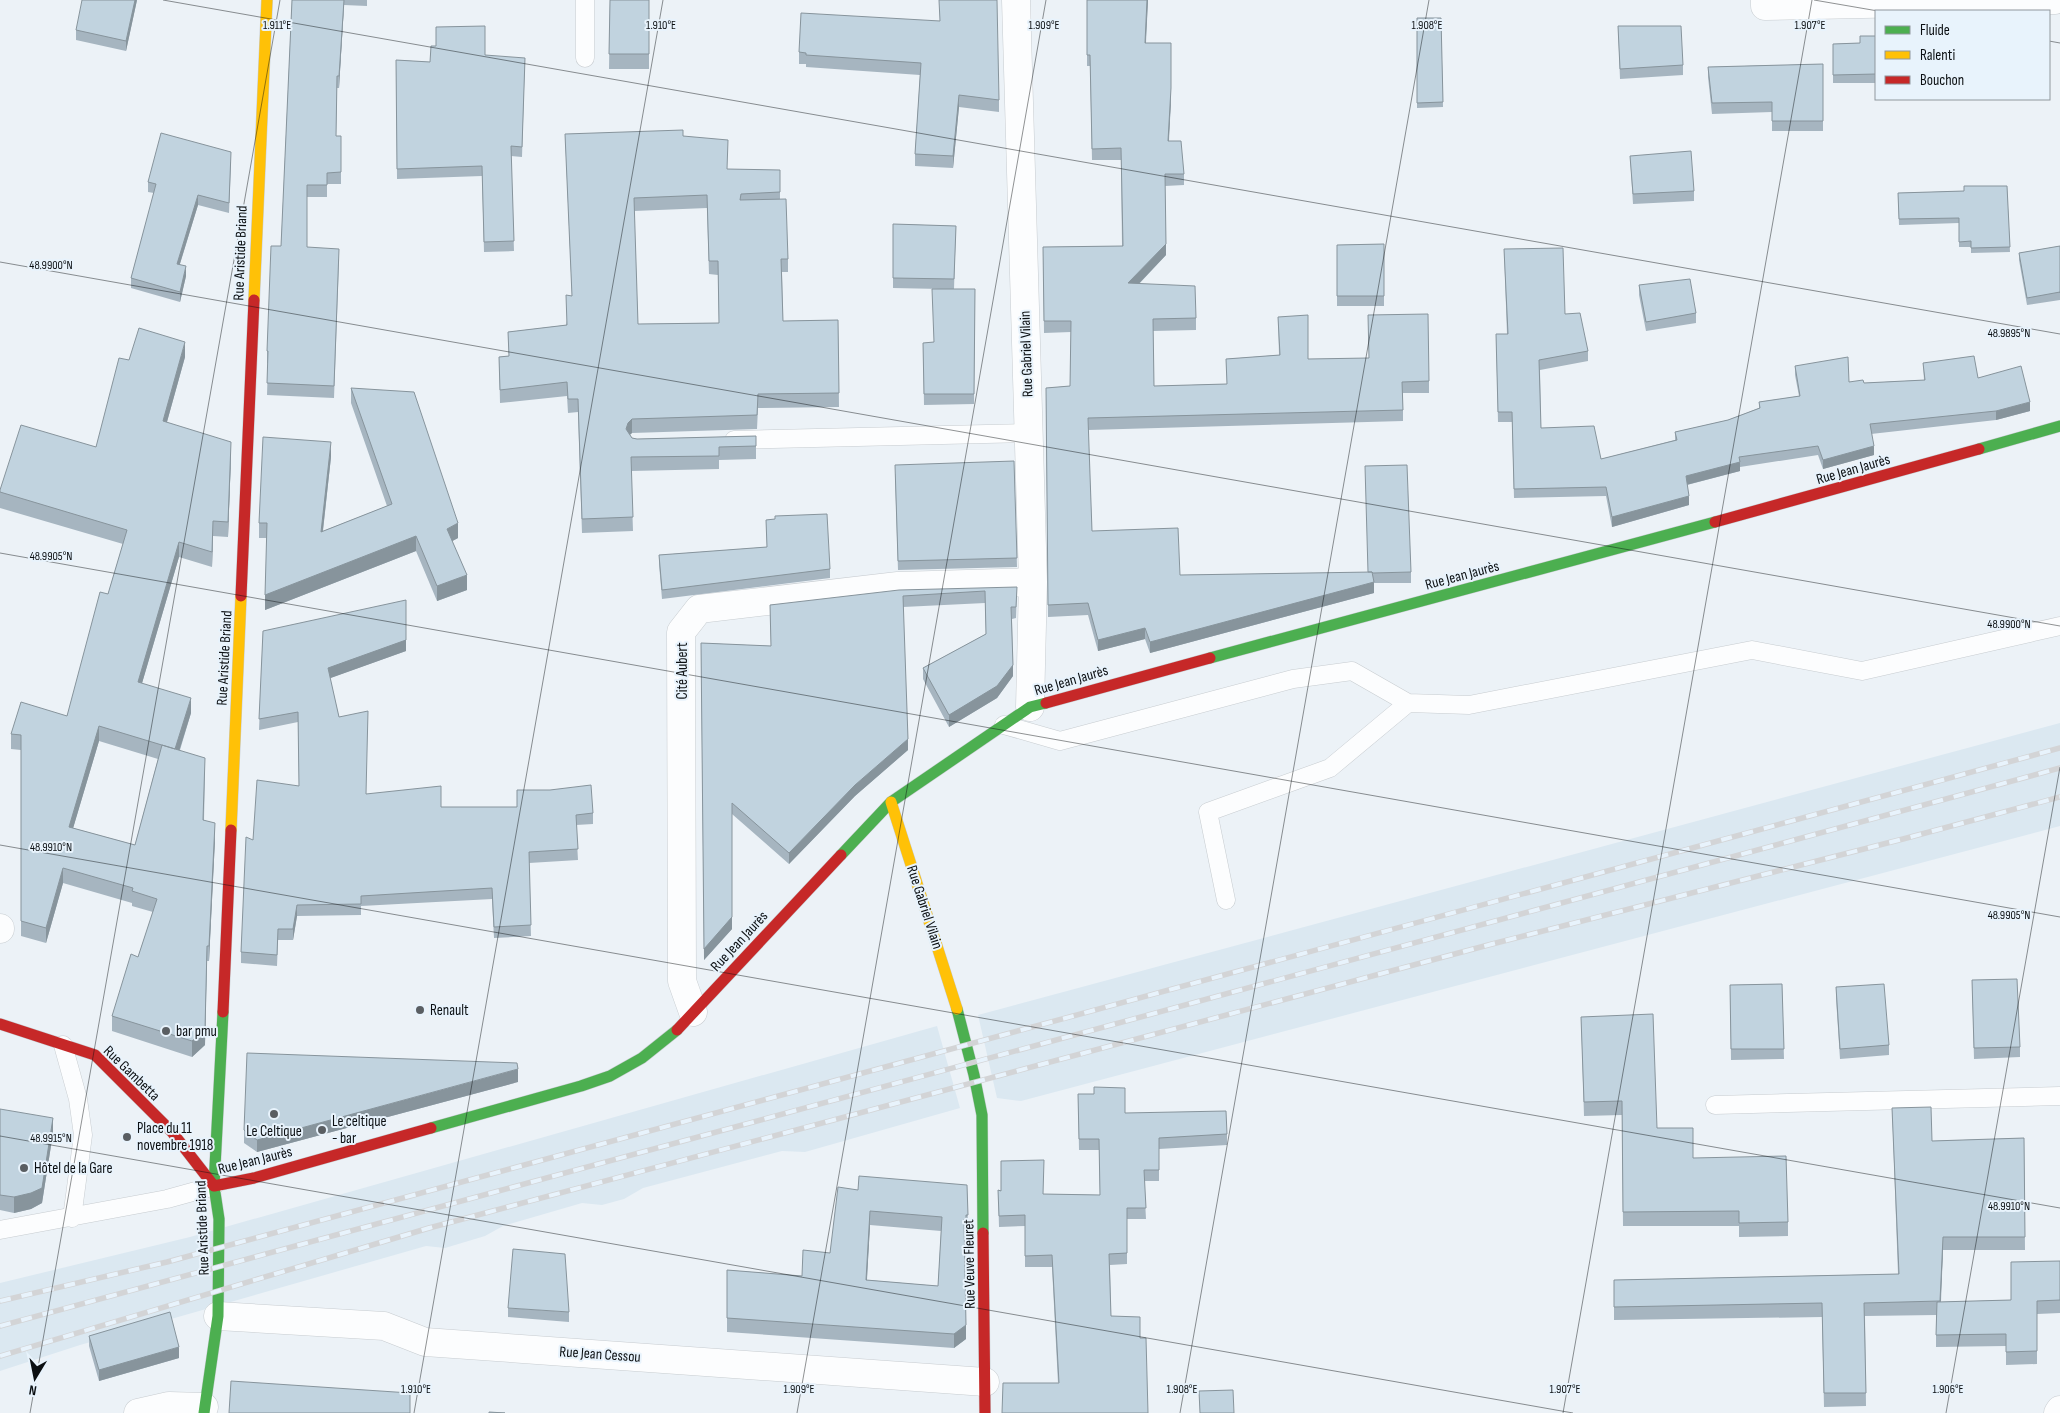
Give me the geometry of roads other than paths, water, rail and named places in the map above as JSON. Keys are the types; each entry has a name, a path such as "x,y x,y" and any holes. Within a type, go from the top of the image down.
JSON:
{"main road":[{"name":"Rue Aristide Briand","path":"204,1410 218,1316 220,1219 214,1186 267,0"},
{"name":"Rue Jean Jaurès","path":"214,1186 254,1178 610,1078 641,1060 676,1031 891,802 1030,707 1756,511 2060,426"},
{"name":"Rue Gabriel Vilain","path":"891,802 959,1012 982,1116"},
{"name":"Rue Gambetta","path":"0,1024 95,1055 172,1132 214,1186"},
{"name":"Rue Veuve Fleuret","path":"982,1116 985,1413"}],"street":[{"name":"Rue Gabriel Vilain","path":"1016,0 1032,582 1030,707"},
{"path":"1765,0 1766,6 2055,0"},
{"name":"Cité Aubert","path":"693,1012 682,981 682,632 699,608 898,586 1032,582"},
{"name":"Rue Jean Cessou","path":"218,1316 384,1326 425,1342 985,1382"},
{"path":"138,1413 169,1406 204,1410"}],"lane":[{"path":"585,0 585,58"},
{"path":"717,440 1028,433"},
{"path":"1004,725 1060,741 1293,679 1352,671 1408,703 1469,705 1752,650 1862,671 2060,626"},
{"path":"1226,900 1208,812 1330,768 1408,703"},
{"path":"63,1045 78,1099 83,1135 72,1218"},
{"path":"1715,1105 2060,1096"},
{"path":"0,1230 167,1199 214,1186"}],"railway":[{"path":"0,1301 167,1262 2060,748"},
{"path":"0,1326 2060,768"},
{"path":"0,1356 429,1228 1492,944 2060,797"}],"place":[{"name":"Renault","path":"420,1010"},
{"name":"bar pmu","path":"166,1031"},
{"name":"Le Celtique","path":"274,1114"},
{"name":"Le celtique - bar","path":"322,1130"},
{"name":"Place du 11 novembre 1918","path":"127,1137"},
{"name":"Hôtel de la Gare","path":"24,1168"}]}
